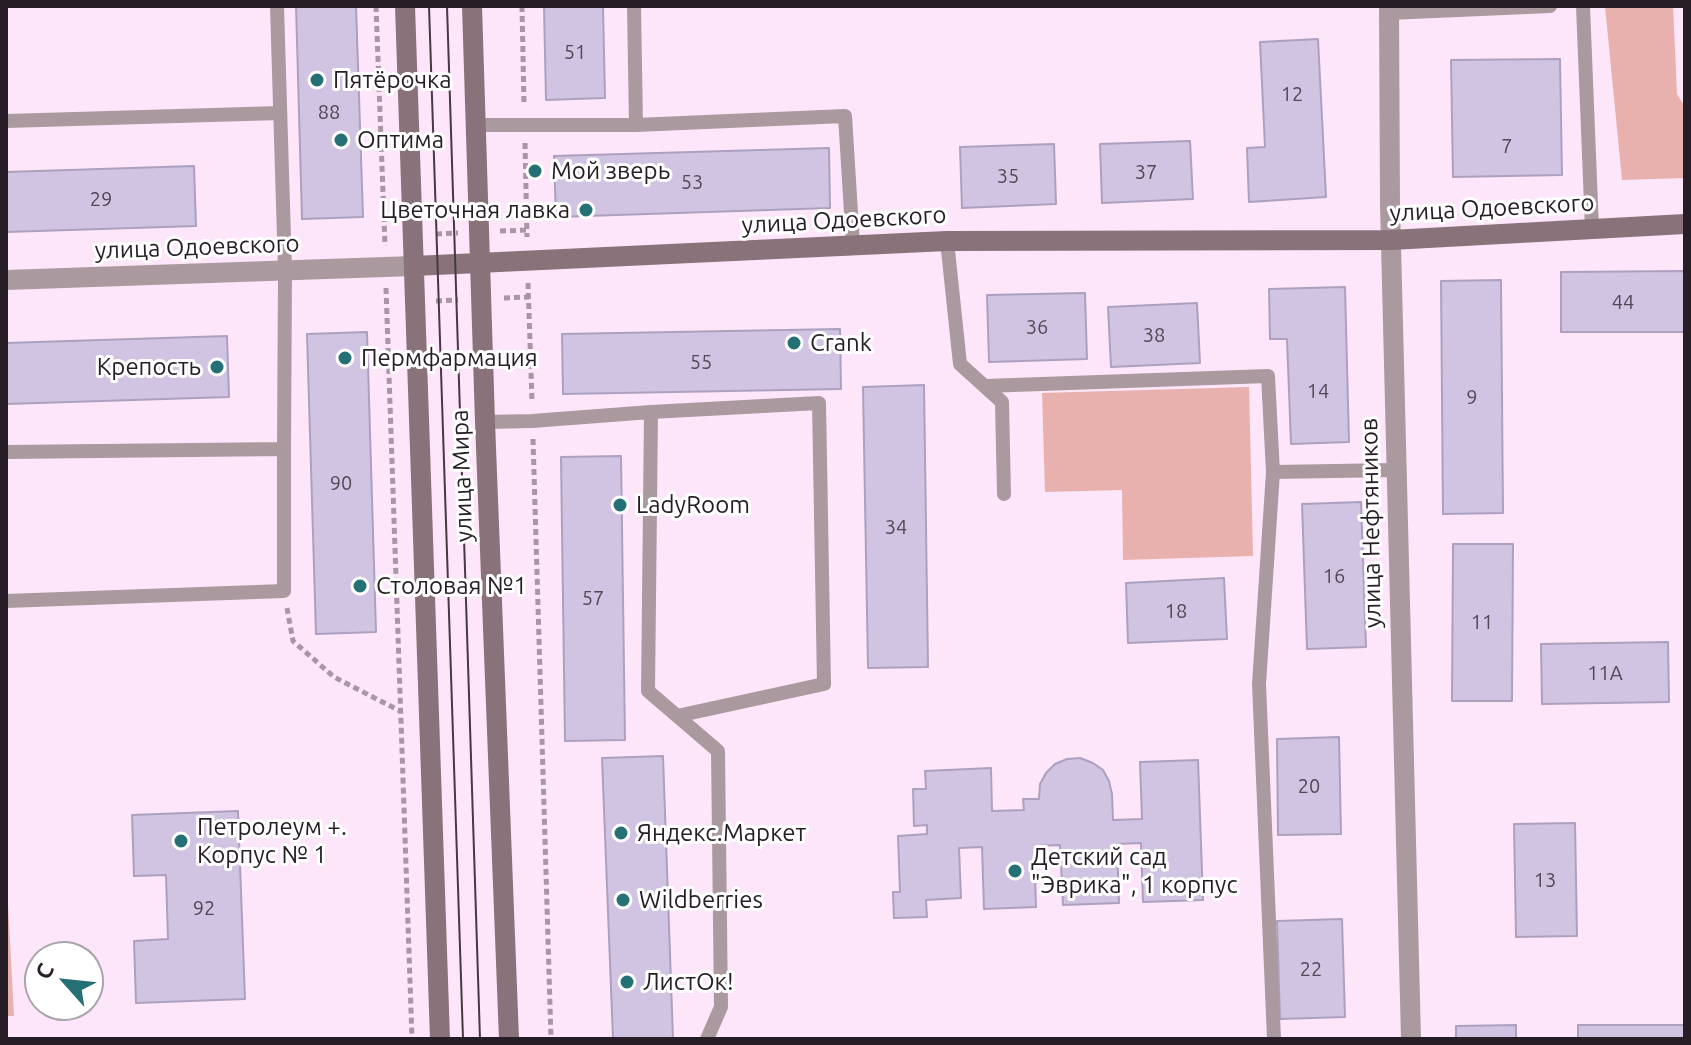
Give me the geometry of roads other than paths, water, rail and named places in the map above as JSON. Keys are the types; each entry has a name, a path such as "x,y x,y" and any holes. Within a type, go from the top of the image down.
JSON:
{"main road":[{"name":"улица Мира","path":"405,6 440,1039"},
{"name":"улица Мира","path":"472,6 509,1039"},
{"name":"улица Одоевского","path":"414,266 947,241 1391,240 1685,224"}],"street":[{"name":"улица Нефтяников","path":"1389,9 1391,240 1411,1039"},
{"name":"улица Одоевского","path":"6,280 414,266"}],"lane":[{"path":"6,601 284,591 285,271 277,6"},
{"path":"634,6 636,125"},
{"path":"1389,9 1550,6"},
{"path":"1583,6 1592,229"},
{"path":"6,121 280,113"},
{"path":"476,125 636,125 845,116 853,245"},
{"path":"947,241 960,364 1002,402 1004,494"},
{"path":"985,386 1268,376 1273,472 1259,684 1274,1039"},
{"path":"485,422 819,403 824,684 677,716"},
{"path":"651,412 648,691 718,751 721,1007 707,1039"},
{"path":"6,452 284,449"},
{"path":"1273,472 1396,470"}],"tram line":[{"path":"429,6 463,1039"},
{"path":"447,6 480,1039"}],"place":[{"name":"Пятёрочка","path":"317,80"},
{"name":"Оптима","path":"341,140"},
{"name":"Мой зверь","path":"535,171"},
{"name":"Цветочная лавка","path":"586,210"},
{"name":"Crank","path":"794,343"},
{"name":"Пермфармация","path":"345,358"},
{"name":"Крепость","path":"217,367"},
{"name":"LadyRoom","path":"620,505"},
{"name":"Столовая №1","path":"360,586"},
{"name":"Яндекс.Маркет","path":"621,833"},
{"name":"Петролеум +. Корпус № 1","path":"181,841"},
{"name":"Детский сад \"Эврика\", 1 корпус","path":"1015,871"},
{"name":"Wildberries","path":"623,900"},
{"name":"ЛистОк!","path":"627,982"}]}
